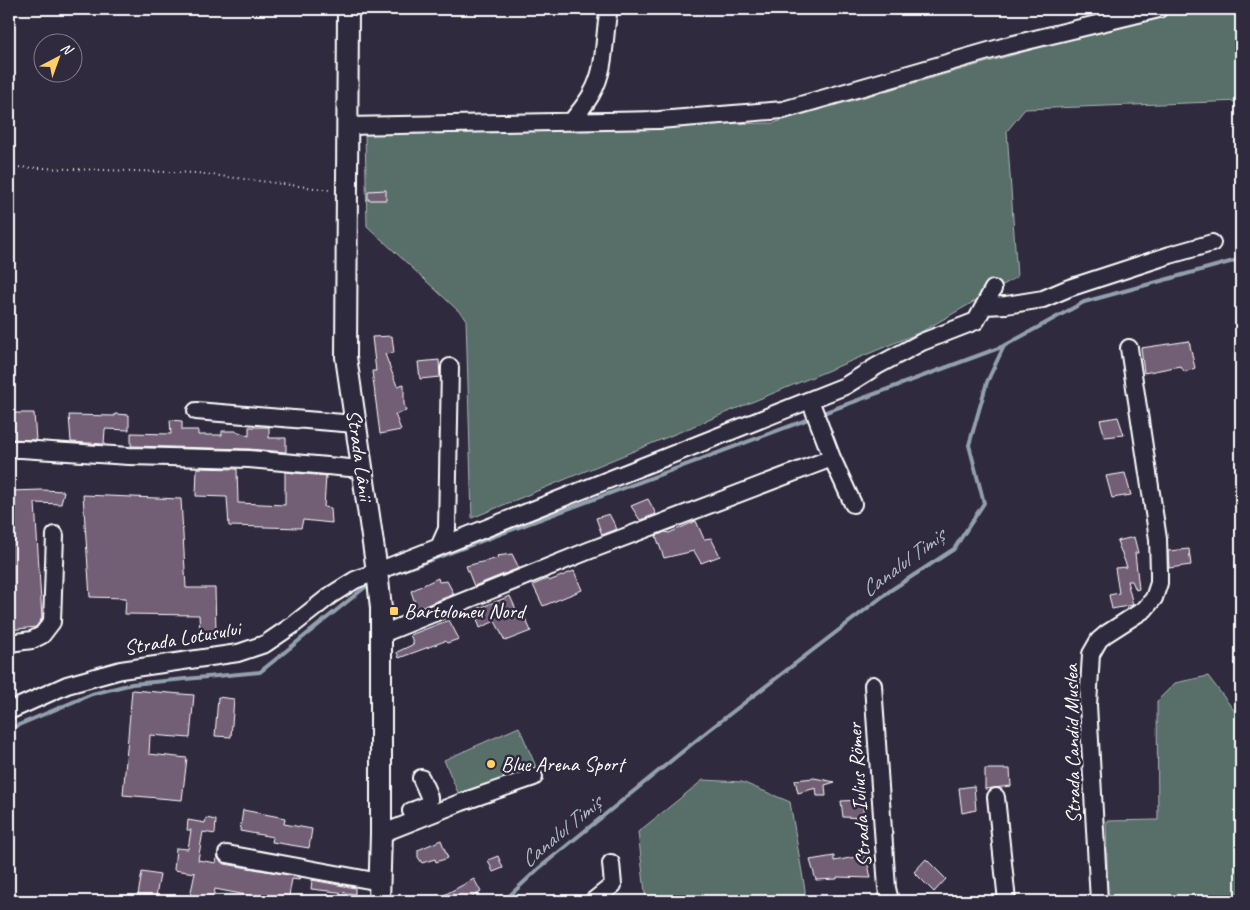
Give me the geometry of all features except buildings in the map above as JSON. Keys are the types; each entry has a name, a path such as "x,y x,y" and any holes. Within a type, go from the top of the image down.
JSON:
{"main road":[{"name":"Strada Lânii","path":"348,9 346,358 361,469 378,571 382,634 379,891"}],"street":[{"path":"571,122 592,95 599,79 604,59 609,9"},
{"path":"347,126 659,120 783,110 1131,12 1159,9"},
{"path":"984,306 1006,305 1043,299 1078,285 1212,243"},
{"name":"Strada Lotusului","path":"9,711 68,685 121,670 238,653 265,644 331,595 355,580 845,386 922,342 976,321 993,288"},
{"name":"Strada Candid Muslea","path":"1099,901 1088,705 1092,654 1099,640 1106,634 1146,609 1154,598 1159,572 1158,539 1129,348"},
{"path":"439,547 447,529 450,367"},
{"path":"810,400 832,458 853,504"},
{"path":"196,411 355,424"},
{"path":"9,450 249,460 361,469"},
{"path":"382,634 588,551 832,458"},
{"path":"9,643 32,640 42,635 52,622 55,536"},
{"name":"Strada Iulius Römer","path":"873,684 886,888 890,901"},
{"path":"380,828 534,777"},
{"path":"380,828 426,806 430,799 421,778"},
{"path":"996,797 1007,901"},
{"path":"227,854 379,891"},
{"path":"593,901 614,885 611,863"}],"path":[{"path":"9,167 197,173 347,192"}],"green space":[{"path":"1186,9 1241,9 1241,101 1025,109 1007,131 1017,277 921,332 472,518 466,318 367,226 365,132 396,129 773,123 1129,22"},
{"path":"1208,676 1239,717 1241,717 1241,901 1108,901 1106,821 1158,820 1157,701 1175,683"},
{"name":"Blue Arena Sport","path":"519,727 537,769 462,802 444,760"},
{"path":"703,780 742,782 790,802 805,890 805,901 646,901 638,832"}],"waterway":[{"name":"Canalul Timiș","path":"504,901 538,869 709,730 891,590 954,549 984,503 969,445 987,382 1004,346 1084,302 1241,259"},
{"path":"826,412 1004,346"},
{"path":"388,576 806,420"},
{"path":"9,729 92,694 132,684 260,672 369,584"}],"place":[{"name":"Bartolomeu Nord","path":"394,611"},
{"name":"Blue Arena Sport","path":"491,764"}]}
